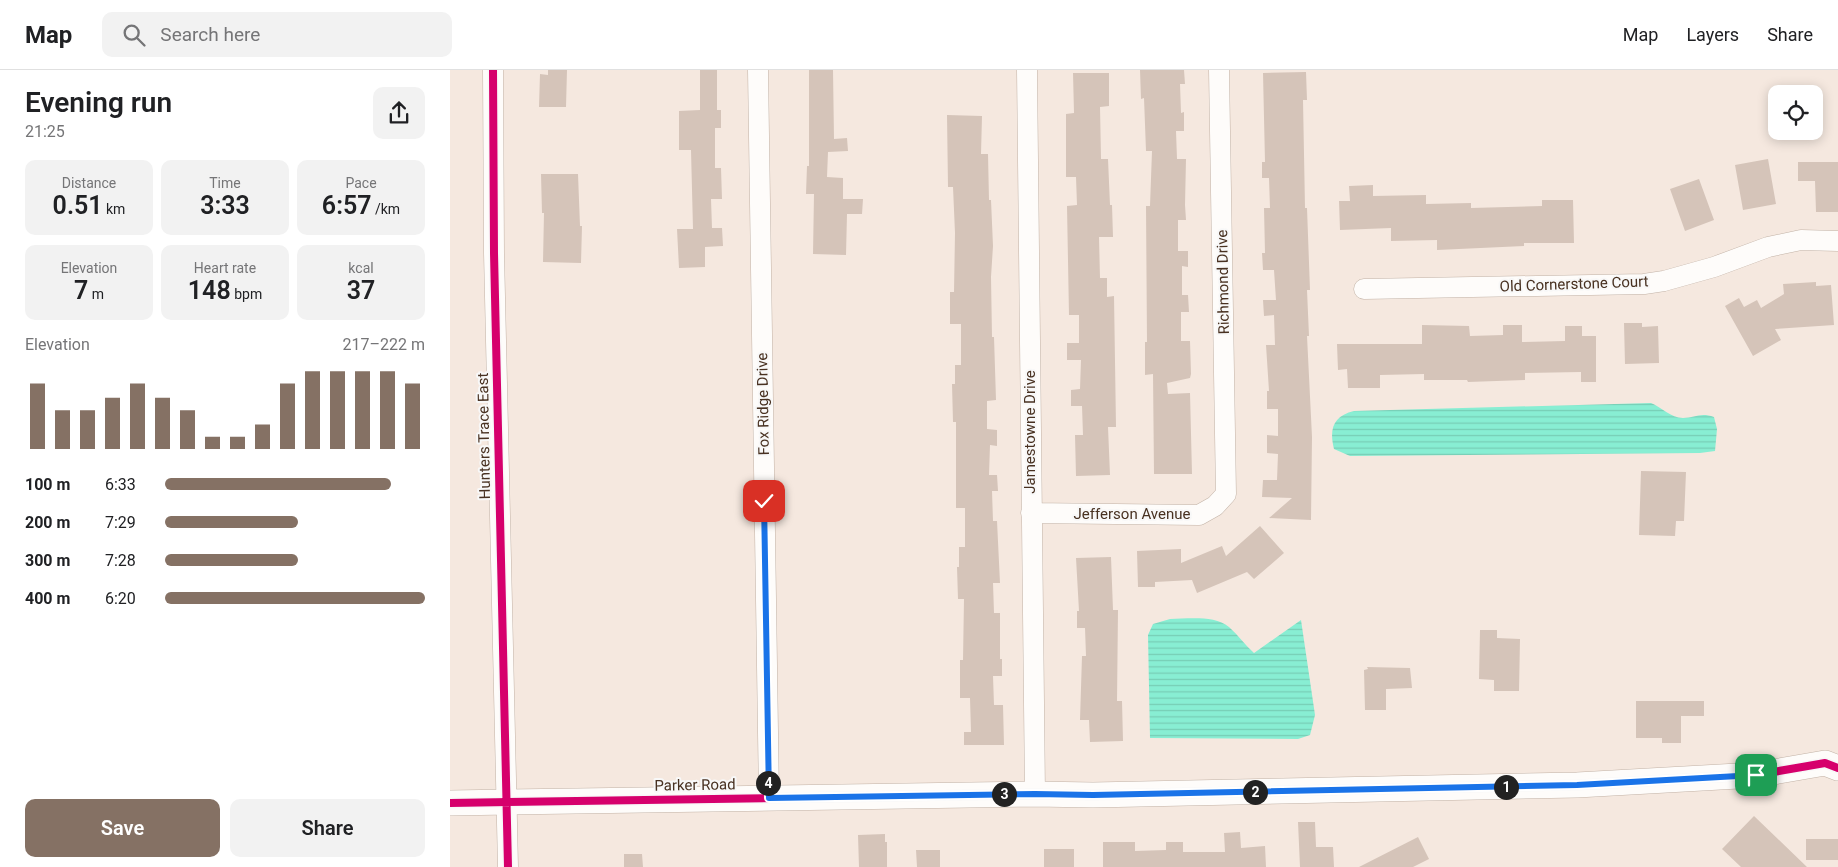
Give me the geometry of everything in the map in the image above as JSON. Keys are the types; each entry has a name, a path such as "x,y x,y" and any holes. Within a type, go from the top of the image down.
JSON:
{"street":[{"name":"Hunters Trace East","path":"493,70 494,263 508,867"},
{"name":"Fox Ridge Drive","path":"758,70 769,798"},
{"name":"Jamestowne Drive","path":"1028,70 1035,794"},
{"name":"Richmond Drive","path":"1220,70 1226,494"},
{"name":"Old Cornerstone Court","path":"1364,289 1644,284 1698,272 1768,247 1801,240 1838,241"},
{"name":"Jefferson Avenue","path":"1031,513 1199,515 1215,506 1226,494"},
{"name":"Parker Road","path":"450,803 1035,794 1093,795 1577,785 1756,775 1834,761"}],"shaded area":[{"path":"1651,403 1679,418 1705,415 1714,417 1717,429 1715,451 1700,453 1350,456 1334,449 1332,435 1334,424 1337,420 1341,416 1354,411"},
{"path":"1201,618 1223,623 1254,653 1301,620 1315,715 1310,735 1298,739 1150,738 1148,635 1153,624 1170,619"}],"building":[{"path":"548,70 567,70 566,107 539,107 540,74 548,75"},
{"path":"700,70 717,70 717,110 721,110 721,128 715,128 715,168 721,168 722,199 711,199 712,228 722,228 723,246 705,247 705,267 679,268 677,229 693,229 691,150 679,150 679,111 700,110"},
{"path":"809,70 833,70 834,139 847,138 848,151 828,152 827,177 843,178 843,199 863,199 862,214 847,214 846,255 813,254 814,194 806,194 807,166 809,166"},
{"path":"1140,70 1184,70 1185,84 1180,84 1181,113 1184,112 1184,131 1176,131 1177,159 1186,159 1186,220 1178,220 1178,251 1188,251 1188,267 1182,266 1182,295 1188,295 1189,312 1181,312 1181,341 1190,341 1191,374 1190,378 1167,383 1168,394 1190,393 1192,474 1154,474 1153,374 1145,375 1145,342 1147,342 1146,206 1150,206 1152,151 1146,151 1144,98 1141,99"},
{"path":"1306,72 1307,100 1303,100 1305,208 1307,208 1310,290 1307,290 1309,336 1307,336 1312,437 1311,520 1269,518 1292,498 1262,497 1263,480 1277,480 1278,454 1267,453 1267,435 1278,436 1278,409 1267,409 1267,391 1269,391 1266,345 1275,345 1274,315 1264,316 1263,300 1276,300 1274,270 1263,270 1262,253 1265,253 1264,208 1270,208 1269,178 1262,178 1262,162 1265,162 1263,73"},
{"path":"1073,73 1109,73 1109,106 1100,107 1101,159 1108,159 1113,237 1099,237 1100,278 1107,278 1107,297 1114,296 1116,427 1108,427 1110,475 1076,476 1075,435 1083,435 1082,406 1071,406 1071,390 1080,389 1081,360 1067,360 1067,343 1079,343 1079,315 1069,315 1067,206 1077,205 1076,177 1066,177 1066,114 1074,113"},
{"path":"947,115 982,116 981,154 988,154 993,246 991,277 992,337 994,337 996,400 987,401 987,429 997,430 997,446 990,445 989,475 997,475 998,491 992,491 993,521 997,521 1000,583 993,583 994,613 1000,613 1000,659 1002,659 1002,676 993,676 994,705 1003,705 1004,745 964,745 964,732 971,732 970,698 960,698 960,660 963,660 964,599 958,599 957,567 959,567 959,547 965,547 965,508 956,508 956,422 953,422 952,384 955,384 955,365 961,365 961,324 950,324 950,292 954,292 955,233 953,187 948,187"},
{"path":"1768,159 1776,204 1743,210 1735,165"},
{"path":"1798,162 1838,162 1838,212 1816,212 1815,181 1798,181"},
{"path":"541,174 578,174 580,226 582,226 581,263 543,262 544,213 542,213"},
{"path":"1699,179 1714,220 1685,231 1670,189"},
{"path":"1373,185 1373,196 1426,195 1426,204 1471,203 1471,208 1542,206 1542,200 1573,200 1574,243 1524,243 1524,246 1437,250 1437,240 1391,241 1391,228 1340,230 1339,201 1350,201 1349,186"},
{"path":"1816,282 1816,286 1831,285 1834,325 1775,329 1781,340 1753,356 1725,306 1739,298 1744,307 1757,300 1761,308 1784,294 1783,284"},
{"path":"1624,323 1642,323 1642,327 1658,326 1659,363 1625,364"},
{"path":"1422,325 1469,326 1470,336 1503,335 1503,325 1522,325 1522,342 1565,341 1565,326 1582,326 1582,336 1596,336 1596,382 1581,382 1581,372 1525,373 1525,380 1468,382 1467,380 1424,380 1424,374 1380,375 1380,388 1348,388 1347,369 1338,370 1337,344 1422,344"},
{"path":"1641,471 1686,472 1684,521 1676,521 1675,536 1639,535"},
{"path":"1260,526 1284,553 1254,579 1247,572 1197,593 1192,580 1155,582 1155,587 1138,587 1137,551 1181,549 1181,563 1222,546 1226,556"},
{"path":"1111,557 1113,610 1118,610 1117,701 1122,701 1123,741 1090,742 1089,720 1080,720 1082,656 1086,656 1085,628 1077,628 1077,611 1079,611 1076,558"},
{"path":"1480,630 1497,630 1497,638 1520,639 1519,691 1494,691 1494,680 1479,679"},
{"path":"1367,667 1410,668 1412,688 1386,689 1386,710 1365,710 1364,670 1368,669"},
{"path":"1636,701 1704,701 1704,716 1681,716 1681,743 1662,743 1662,738 1636,738"},
{"path":"1754,816 1807,867 1741,867 1722,849"},
{"path":"1298,822 1315,822 1316,847 1333,847 1334,867 1300,867"},
{"path":"1240,832 1241,848 1265,846 1266,867 1103,867 1103,842 1135,842 1135,851 1166,850 1166,842 1183,842 1183,852 1225,852 1224,833"},
{"path":"885,834 885,842 887,842 887,867 859,867 858,835"},
{"path":"1418,837 1429,859 1413,867 1359,867"},
{"path":"1806,839 1838,839 1838,860 1806,860"},
{"path":"1044,849 1074,849 1074,867 1044,867"},
{"path":"916,850 940,850 940,867 917,867"},
{"path":"624,854 642,854 643,867 624,867"}],"cycle path":[{"path":"493,70 494,253 508,867"},
{"path":"450,803 1035,794 1093,795 1577,785 1756,775 1825,763 1838,768"}],"route":[{"path":"764,501 769,798 1035,794 1093,795 1577,785 1756,775"}]}
